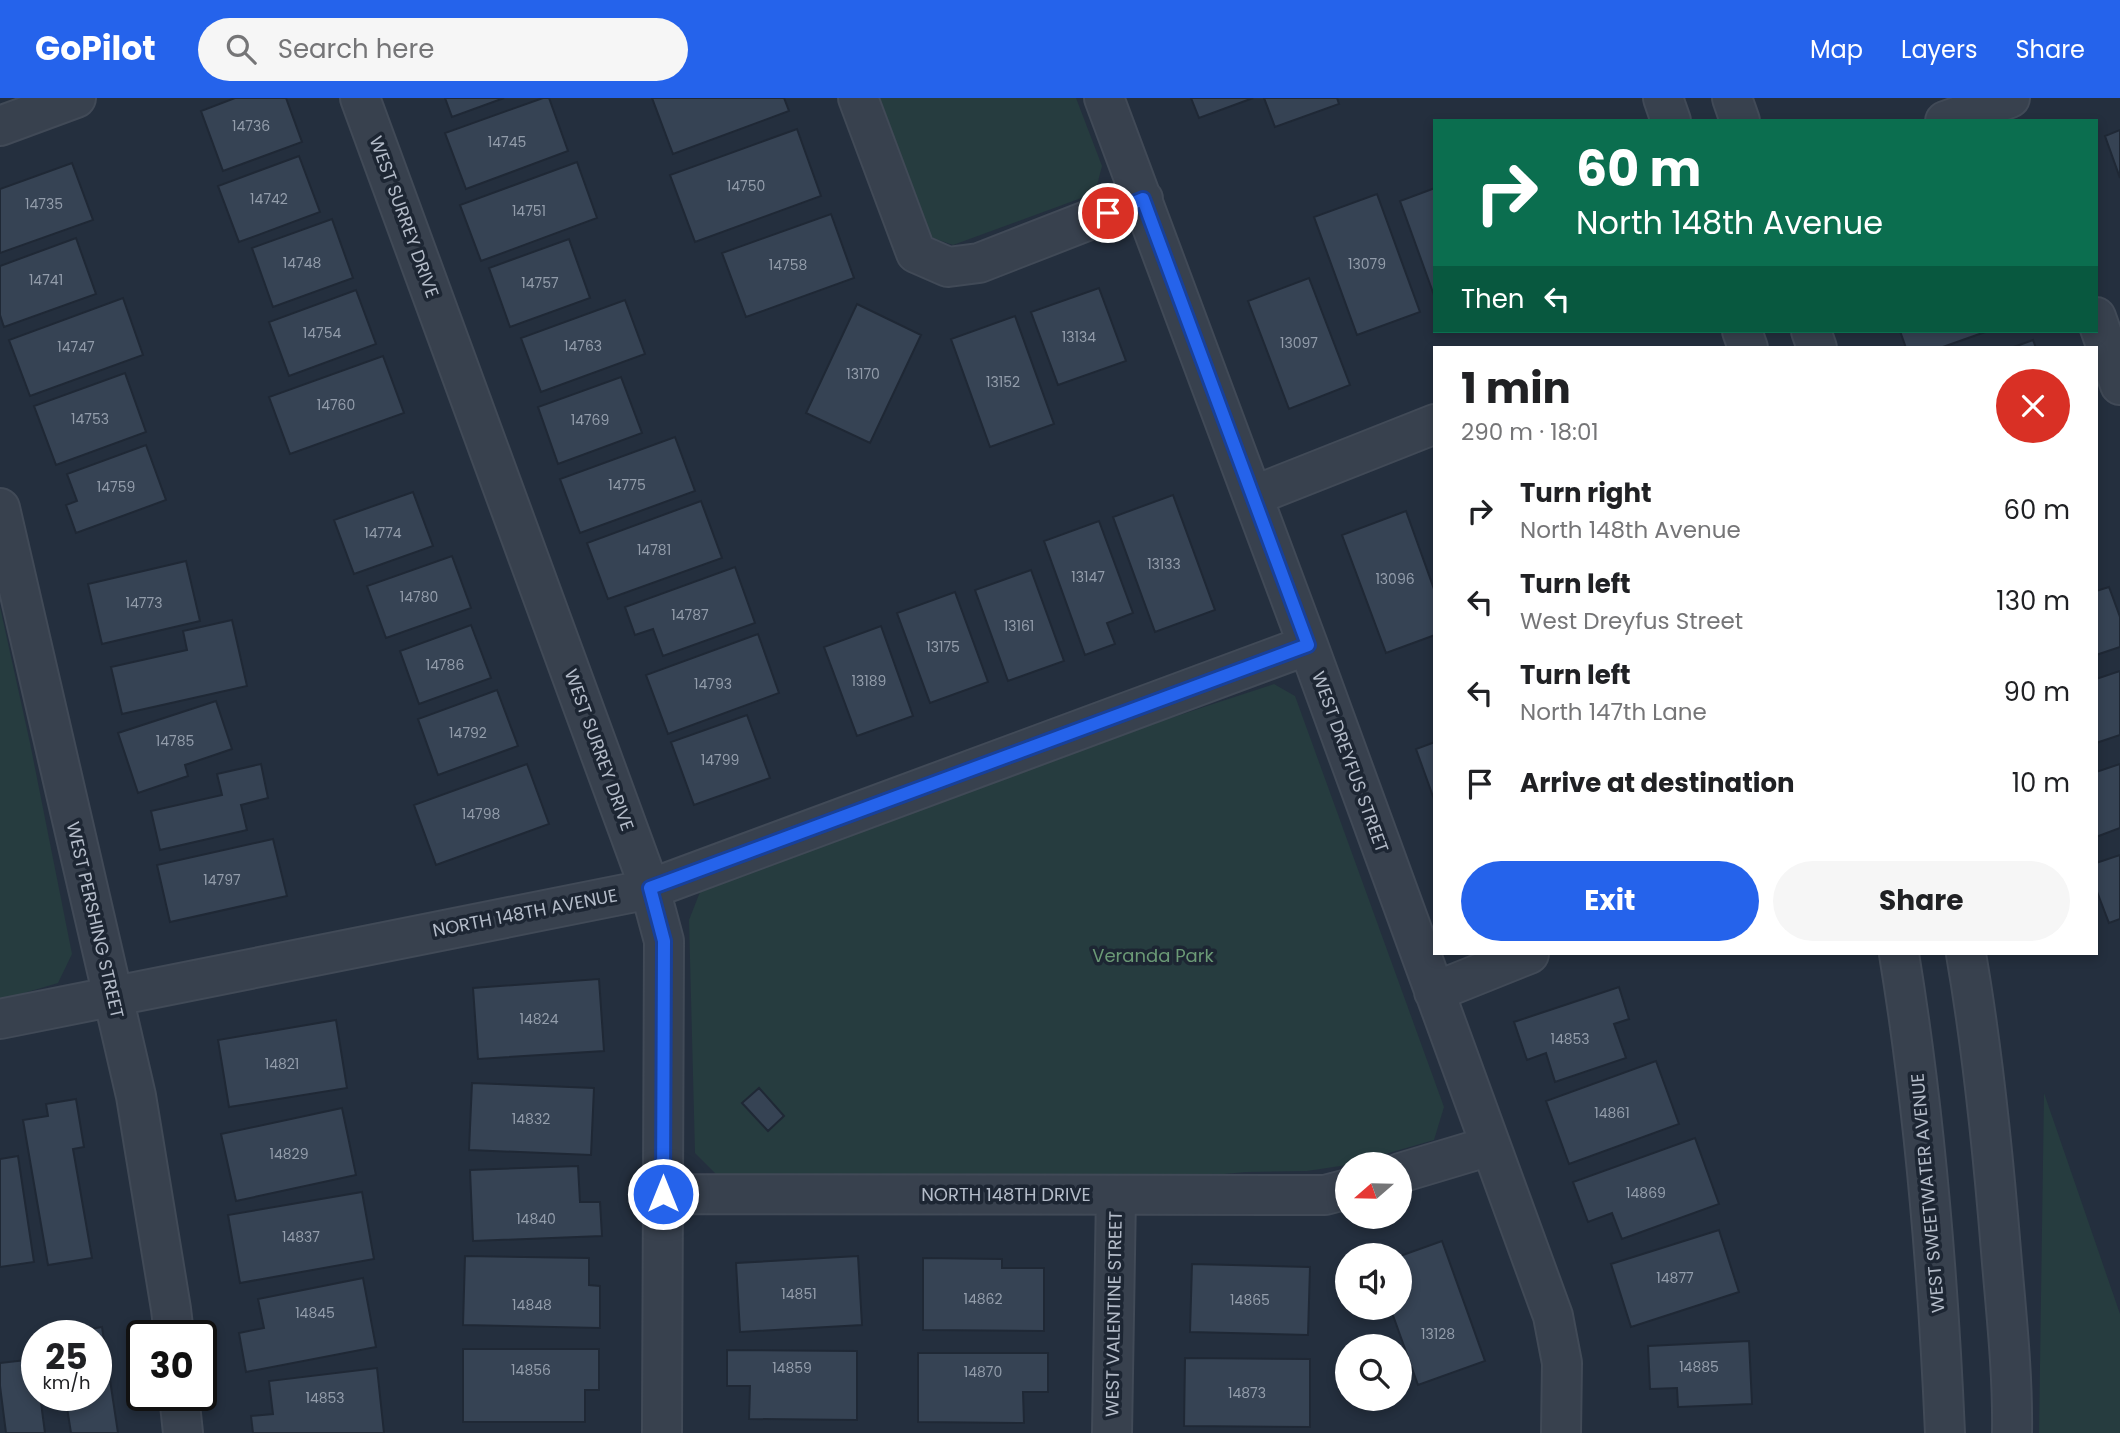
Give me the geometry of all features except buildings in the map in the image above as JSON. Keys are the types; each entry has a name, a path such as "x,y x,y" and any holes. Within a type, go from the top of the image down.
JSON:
{"street":[{"path":"0,126 76,98"},
{"name":"WEST SURREY DRIVE","path":"360,98 650,888 664,941 662,1433"},
{"path":"858,98 916,253 948,267 979,263 1143,199"},
{"name":"WEST DREYFUS STREET","path":"1104,98 1308,645 1553,1316 1562,1363 1561,1433"},
{"path":"1663,98 1670,119"},
{"path":"1732,98 1739,119"},
{"path":"1951,119 2010,98"},
{"path":"2021,98 2027,119"},
{"path":"2098,323 2120,385"},
{"path":"1252,496 1433,425"},
{"name":"WEST PERSHING STREET","path":"0,508 136,1096 172,1320"},
{"name":"NORTH 148TH AVENUE","path":"0,1019 650,888 1308,645"},
{"path":"1434,992 1526,955"},
{"name":"WEST SWEETWATER AVENUE","path":"1899,955 1916,1066 1940,1313 1945,1433"},
{"path":"1966,955 1997,1197 2006,1301 2012,1433"},
{"path":"1412,1169 1490,1146"},
{"name":"NORTH 148TH DRIVE","path":"663,1194 1325,1195 1335,1192"},
{"name":"WEST VALENTINE STREET","path":"1112,1433 1116,1195"},
{"path":"181,1411 183,1433"}],"green space":[{"path":"880,98 1076,98 1102,166 1095,193 953,245 930,237"},
{"path":"0,607 72,954 58,983 0,1000"},
{"name":"Veranda Park","path":"1274,684 1295,696 1444,1107 1434,1140 1392,1152 1335,1152 1335,1167 1307,1171 1246,1172 1191,1177 1075,1174 716,1174 695,1153 689,920 700,892 842,836 1129,732"},
{"path":"2044,1093 2120,1314 2120,1433 2039,1433"}],"route":[{"path":"663,1194 664,941 650,888 1308,645 1143,199 1108,213"}]}
